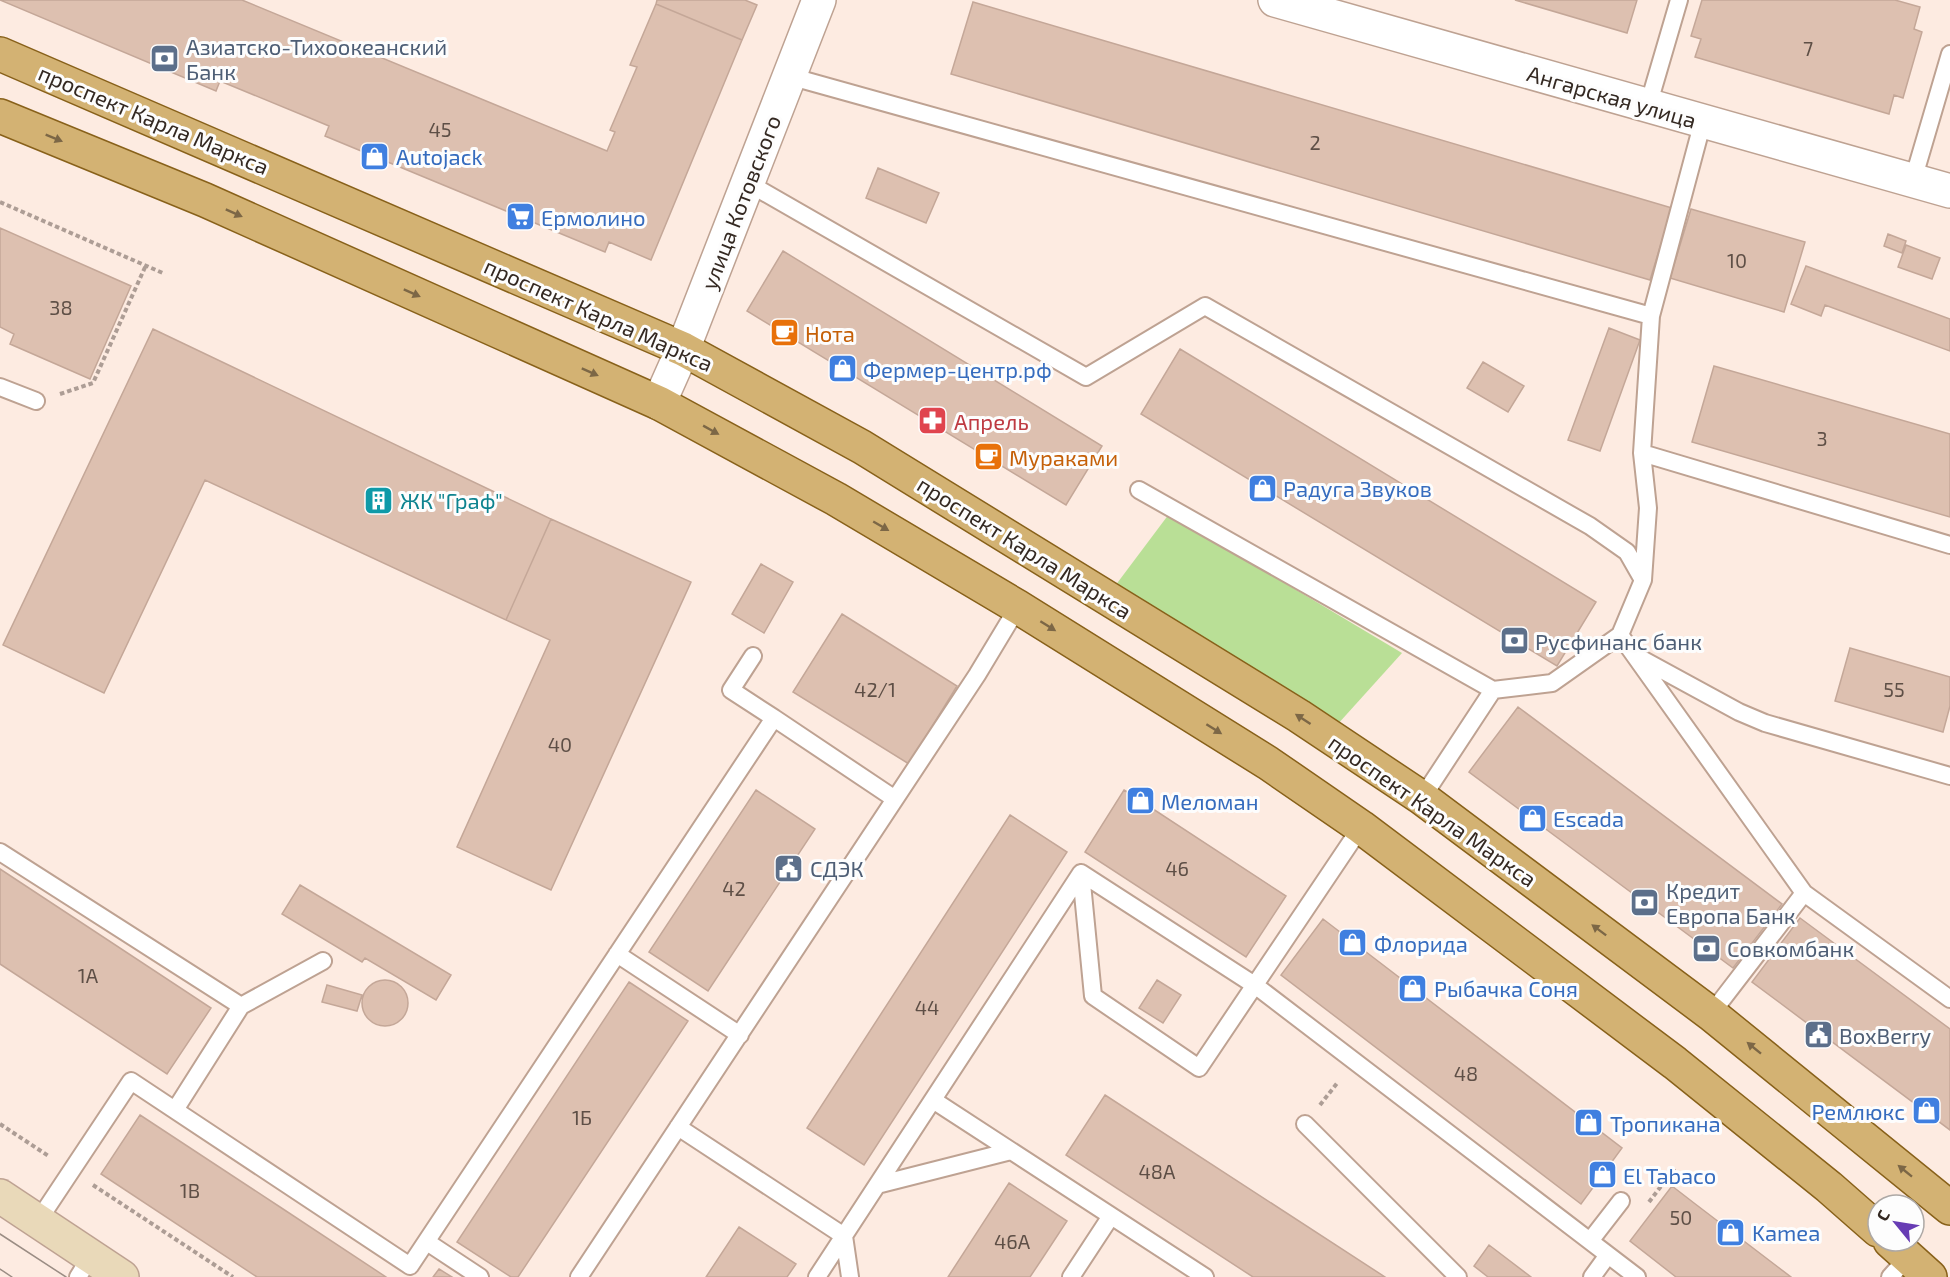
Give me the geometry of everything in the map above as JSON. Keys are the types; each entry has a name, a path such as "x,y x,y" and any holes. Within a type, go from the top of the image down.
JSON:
{"main road":[{"name":"проспект Карла Маркса","path":"0,54 683,349 873,453 1299,716 1422,798 1711,1014 1950,1209"},
{"path":"0,116 205,200 659,403 836,500 1018,607 1268,763 1361,827 1675,1063 1866,1219"}],"street":[{"name":"улица Котовского","path":"659,403 683,349 819,0"},
{"name":"Ангарская улица","path":"1275,0 1913,180 1948,184"},
{"path":"0,1196 38,1221 84,1267 122,1277"}],"lane":[{"path":"1648,106 1679,0"},
{"path":"1913,180 1950,54"},
{"path":"789,76 1651,316"},
{"path":"1139,490 1493,690 1552,683 1620,635 1643,580 1648,508 1642,453 1651,316 1703,121"},
{"path":"748,183 1086,377 1205,306 1590,526 1627,552 1643,580"},
{"path":"0,387 36,401"},
{"path":"1642,453 1950,545"},
{"path":"579,1277 978,675 1018,607"},
{"path":"1620,635 1804,893 1950,999"},
{"path":"1635,655 1739,712 1765,723 1950,776"},
{"path":"753,656 731,690 896,799"},
{"path":"1422,798 1493,690"},
{"path":"38,1221 131,1081 410,1266 774,718"},
{"path":"1081,873 1093,996 1200,1068 1361,827"},
{"path":"0,852 241,1006"},
{"path":"1081,873 1256,986 1637,1277"},
{"path":"817,1277 1081,873"},
{"path":"1711,1014 1804,893"},
{"path":"617,954 740,1035"},
{"path":"175,1110 241,1006 323,961"},
{"path":"933,1100 1205,1277"},
{"path":"1305,1124 1458,1277"},
{"path":"678,1127 843,1236 850,1277"},
{"path":"877,1185 1011,1151"},
{"path":"1590,1241 1620,1201"},
{"path":"1071,1277 1111,1216"},
{"path":"427,1242 480,1277"},
{"path":"1592,1277 1608,1255"}],"path":[{"path":"0,202 165,274"},
{"path":"36,401 93,383 146,265"},
{"path":"1305,1124 1354,1061"},
{"path":"0,1124 233,1277"}],"green space":[{"path":"1169,514 1402,653 1337,725 1115,586"}],"building":[{"path":"0,0 242,0 607,151 615,132 610,130 637,67 630,65 656,4 742,40 651,260 609,242 605,252 325,136 329,126 305,116 220,81 216,91"},
{"path":"657,0 745,0 757,5 742,40 656,4"},
{"path":"1515,0 1637,0 1627,33"},
{"path":"1702,0 1895,0 1920,7 1914,29 1922,32 1903,98 1894,95 1889,114 1695,57 1701,39 1691,36"},
{"path":"973,2 1672,208 1650,280 951,74"},
{"path":"878,168 939,193 926,223 866,198"},
{"path":"1691,209 1805,242 1784,312 1670,278"},
{"path":"0,228 131,286 90,379 10,344 14,334 0,327"},
{"path":"1888,234 1906,241 1902,253 1884,246"},
{"path":"1906,245 1940,258 1932,279 1898,267"},
{"path":"783,251 1102,446 1066,505 747,311"},
{"path":"1806,266 1950,319 1950,351 1825,305 1821,316 1791,304"},
{"path":"1609,328 1640,340 1600,451 1568,440"},
{"name":"ЖК \"Граф\"","path":"153,329 551,519 506,620 205,480 104,693 3,645"},
{"path":"1180,349 1596,602 1557,666 1141,414"},
{"path":"1483,362 1524,386 1508,412 1467,388"},
{"path":"1714,366 1950,434 1950,517 1692,442"},
{"name":"ЖК \"Граф\"","path":"551,519 691,582 551,890 457,847 550,640 506,620"},
{"path":"761,564 793,582 764,633 732,614"},
{"path":"842,614 957,686 909,764 793,692"},
{"path":"1850,648 1950,677 1950,706 1943,732 1835,701"},
{"path":"1518,707 1782,904 1733,968 1469,772"},
{"path":"756,790 815,829 708,991 649,952"},
{"path":"1124,790 1286,896 1246,957 1085,852"},
{"path":"1010,815 1067,852 864,1165 807,1128"},
{"path":"0,869 211,1008 167,1074 0,964"},
{"path":"300,885 451,975 436,1000 365,958 362,962 282,914"},
{"path":"1800,918 1950,1029 1950,1130 1752,982"},
{"path":"1323,919 1622,1148 1581,1204 1281,975"},
{"path":"385,980 401,987 408,1003 401,1019 385,1026 369,1019 362,1003 369,987"},
{"path":"1157,980 1181,995 1163,1023 1139,1008"},
{"path":"629,982 688,1021 518,1277 511,1277 457,1242"},
{"path":"327,985 362,995 357,1011 322,1002"},
{"path":"1105,1095 1385,1277 1253,1277 1066,1155"},
{"path":"140,1115 386,1277 257,1277 101,1174"},
{"path":"1009,1183 1067,1221 1030,1277 948,1277"},
{"path":"1672,1186 1791,1277 1676,1277 1630,1241"},
{"path":"739,1227 796,1264 787,1277 706,1277"},
{"path":"1489,1245 1531,1277 1488,1277 1474,1266"},
{"path":"439,1269 452,1277 433,1277"}],"tram line":[{"path":"0,1234 66,1277"},
{"path":"0,1269 12,1277"}],"place":[{"name":"Азиатско-Тихоокеанский Банк","path":"165,59"},
{"name":"Autojack","path":"375,156"},
{"name":"Ермолино","path":"520,217"},
{"name":"Нота","path":"784,333"},
{"name":"Фермер-центр.рф","path":"842,369"},
{"name":"Апрель","path":"933,421"},
{"name":"Мураками","path":"988,457"},
{"name":"Радуга Звуков","path":"1262,488"},
{"name":"ЖК \"Граф\"","path":"379,500"},
{"name":"Русфинанс банк","path":"1514,641"},
{"name":"Меломан","path":"1140,801"},
{"name":"Escada","path":"1532,818"},
{"name":"СДЭК","path":"789,868"},
{"name":"Кредит Европа Банк","path":"1645,903"},
{"name":"Флорида","path":"1353,943"},
{"name":"Совкомбанк","path":"1706,948"},
{"name":"Рыбачка Соня","path":"1413,988"},
{"name":"BoxBerry","path":"1818,1035"},
{"name":"Ремлюкс","path":"1926,1111"},
{"name":"Тропикана","path":"1589,1123"},
{"name":"El Tabaco","path":"1602,1175"},
{"name":"Kamea","path":"1731,1232"}]}
